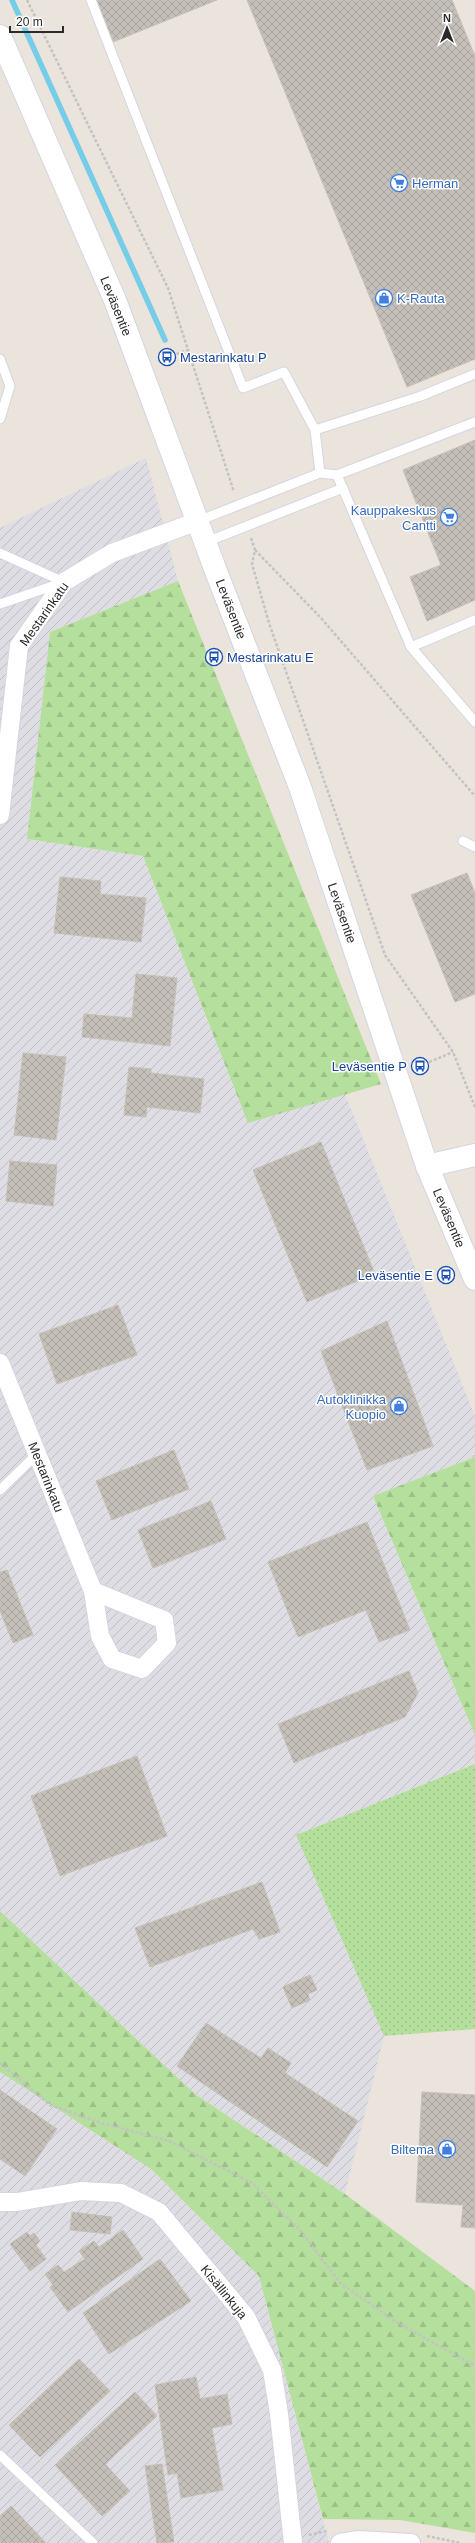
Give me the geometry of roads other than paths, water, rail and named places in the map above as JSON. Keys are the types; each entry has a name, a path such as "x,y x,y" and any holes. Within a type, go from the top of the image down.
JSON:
{"main road":[{"name":"Leväsentie","path":"0,36 115,300 300,787 427,1166 475,1279"},
{"path":"427,1166 475,1154"}],"street":[{"name":"Mestarinkatu","path":"0,815 19,646 64,582 112,553 198,521"},
{"name":"Mestarinkatu","path":"0,1363 93,1591 100,1636 112,1659 142,1669 168,1643 164,1620 93,1591"},
{"name":"Kisällinkuja","path":"0,2202 17,2202 81,2191 121,2193 159,2212 246,2317 272,2370 279,2414 293,2543"},
{"path":"340,2543 359,2540 411,2543"}],"lane":[{"path":"91,0 243,388 284,372 315,430 320,472"},
{"path":"0,359 10,386 0,418"},
{"path":"315,430 421,396 475,374"},
{"path":"198,521 320,472 337,475 475,422"},
{"path":"337,475 411,647 475,722"},
{"path":"206,542 343,488"},
{"path":"0,553 64,582"},
{"path":"0,604 64,582"},
{"path":"411,647 475,620"},
{"path":"463,841 475,847"},
{"path":"0,1490 37,1454"},
{"path":"0,2454 93,2543"}],"waterway":[{"path":"12,0 165,340"}],"place":[{"name":"Herman","path":"399,183"},
{"name":"K-Rauta","path":"384,298"},
{"name":"Mestarinkatu P","path":"167,357"},
{"name":"Kauppakeskus Cantti","path":"449,517"},
{"name":"Mestarinkatu E","path":"214,657"},
{"name":"Leväsentie P","path":"420,1066"},
{"name":"Leväsentie E","path":"446,1275"},
{"name":"Autoklinikka Kuopio","path":"399,1406"},
{"name":"Biltema","path":"447,2149"}]}
